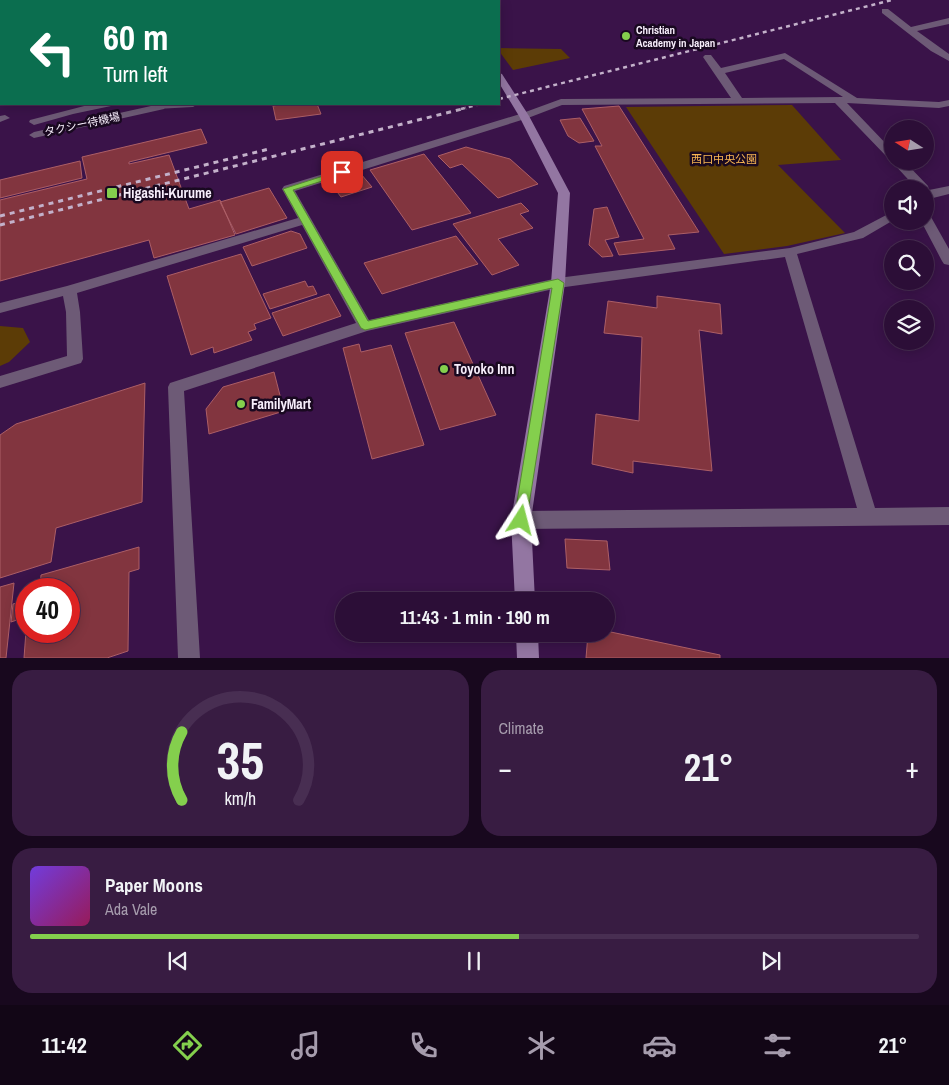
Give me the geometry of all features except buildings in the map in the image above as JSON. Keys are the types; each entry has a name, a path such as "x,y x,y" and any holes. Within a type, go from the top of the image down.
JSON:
{"street":[{"path":"885,11 934,49 949,58"},
{"path":"911,30 949,21"},
{"path":"719,71 785,56 854,100"},
{"path":"708,57 738,100"},
{"path":"500,78 524,116 564,192 558,283 521,520 525,592"},
{"path":"838,100 884,148"},
{"path":"365,326 288,189 524,116 561,102 854,100 949,103"},
{"path":"34,122 71,111 102,105"},
{"name":"タクシー待機場","path":"34,135 160,108 185,105"},
{"path":"905,170 915,180"},
{"path":"934,191 949,190"},
{"path":"0,308 69,290 305,220"},
{"path":"189,658 176,387 365,326 558,283 790,252 858,235 884,220"},
{"path":"932,230 949,261"},
{"path":"790,252 868,518"},
{"path":"0,382 75,359 73,312 69,290"},
{"path":"521,520 949,516"},
{"path":"527,642 528,658"}],"green space":[{"path":"500,48 561,49 570,58 513,70 500,52"},
{"name":"西口中央公園","path":"792,105 841,160 778,165 845,233 787,246 724,254 626,107"},
{"path":"0,326 23,328 30,342 9,362 0,366"}],"railway":[{"path":"500,99 892,0"},
{"path":"461,109 476,105"},
{"path":"0,225 466,108"},
{"path":"0,216 269,149"}],"place":[{"name":"Christian Academy in Japan","path":"626,36"},
{"name":"Higashi-Kurume","path":"112,193"},
{"name":"Toyoko Inn","path":"444,369"},
{"name":"FamilyMart","path":"241,404"}],"route":[{"path":"342,172 288,189 365,326 558,283 521,520"}]}
